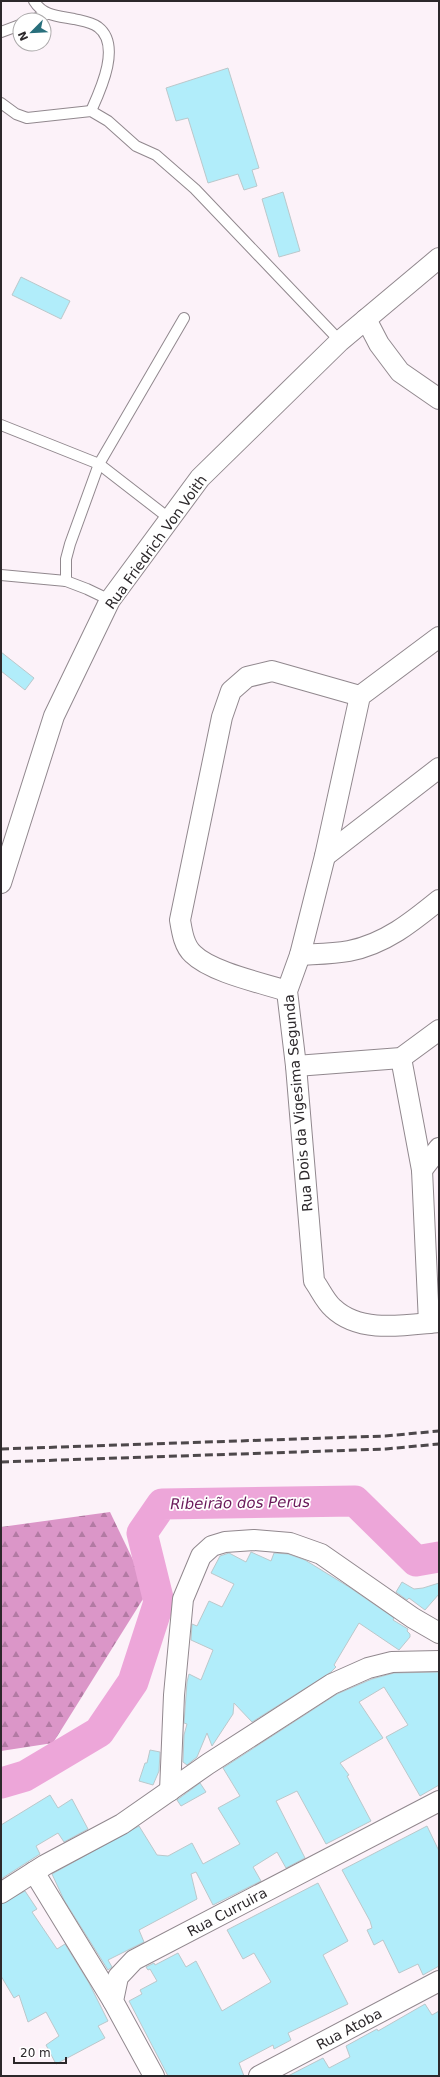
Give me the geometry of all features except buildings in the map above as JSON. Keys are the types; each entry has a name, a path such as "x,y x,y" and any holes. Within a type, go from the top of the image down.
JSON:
{"street":[{"name":"Rua Friedrich Von Voith","path":"1,883 54,716 110,600 200,478 340,341 439,258"},
{"path":"366,319 379,344 400,372 439,399"},
{"path":"287,991 211,966 193,954 183,936 180,920 222,717 231,691 247,677 272,671 360,696 439,637"},
{"name":"Rua Dois da Vigesima Segunda","path":"360,696 325,856 300,956 287,991 296,1066 314,1281 332,1308 351,1321 376,1326 434,1323"},
{"path":"325,856 439,768"},
{"path":"300,956 349,951 373,944 396,934 439,900"},
{"path":"296,1066 400,1058 439,1030"},
{"path":"400,1058 422,1170 432,1246 434,1323"},
{"path":"422,1170 439,1148"},
{"path":"170,1790 175,1688 183,1599 201,1556 212,1546 225,1542 254,1540 290,1543 321,1554 413,1618 439,1633"},
{"path":"1,1893 34,1872 109,1832 208,1764 338,1681 368,1668 392,1662 439,1661"},
{"name":"Rua Curruira","path":"113,2001 118,1977 134,1960 439,1801"},
{"path":"34,1872 113,2001 154,2076"},
{"name":"Rua Atoba","path":"259,2076 439,1981"}],"lane":[{"path":"34,1 45,12"},
{"path":"52,15 91,23 99,28 103,34 107,44 109,60 104,79 91,111"},
{"path":"1,32 12,28"},
{"path":"1,103 16,114 27,118 91,111 108,121 136,146 152,152 163,160 195,189 340,341"},
{"path":"66,581 66,559 70,544 99,464 184,318"},
{"path":"1,425 99,464 170,519"},
{"path":"1,575 66,581 110,600"}],"green space":[{"path":"110,1512 148,1591 53,1743 1,1751 1,1527"}],"waterway":[{"name":"Ribeirão dos Perus","path":"1,1783 25,1776 99,1732 133,1682 159,1602 142,1533 162,1504 355,1501 416,1561 439,1557"}],"railway":[{"path":"1,1449 385,1436 439,1431"},
{"path":"1,1462 386,1449 439,1444"}]}
